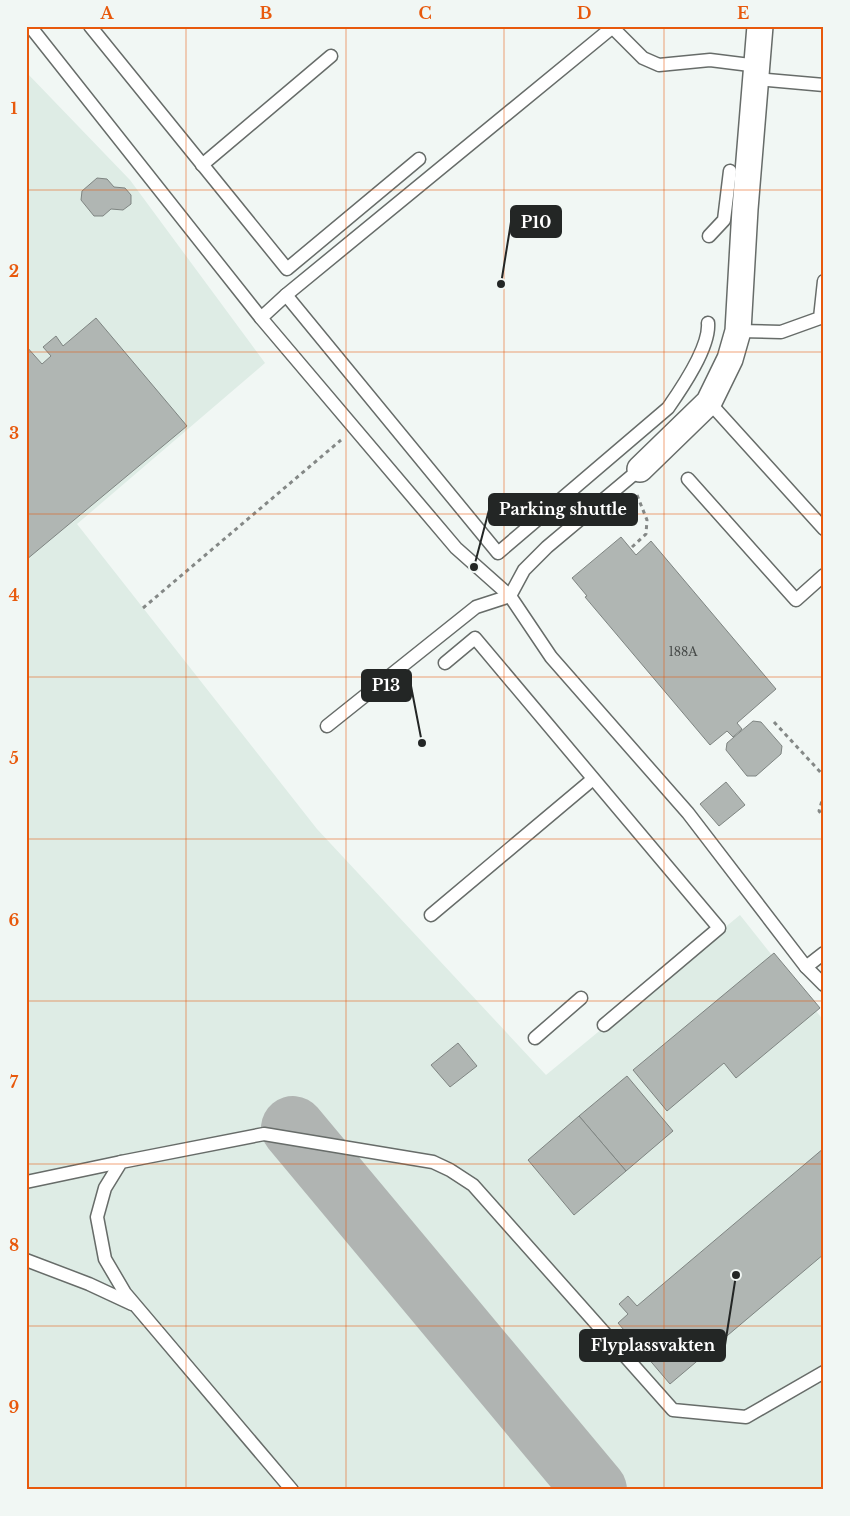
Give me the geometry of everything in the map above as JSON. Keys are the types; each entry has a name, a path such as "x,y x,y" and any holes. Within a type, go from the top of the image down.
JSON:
{"street":[{"path":"635,474 709,402 730,359 738,331 745,209 760,26"}],"lane":[{"path":"90,26 287,269 419,159"},
{"path":"261,318 286,295 613,27 643,58 659,65 710,60 757,73 824,85"},
{"path":"34,29 261,318 456,548 510,596 551,657 688,813 806,967 824,985"},
{"path":"202,165 331,56"},
{"path":"709,236 724,220 730,171"},
{"path":"738,331 781,332 820,318 824,281"},
{"path":"286,295 498,553 668,408 685,384 709,333 708,323"},
{"path":"709,402 824,529"},
{"path":"327,726 476,607 510,596 524,570 547,547 635,474"},
{"path":"688,479 796,600 824,575"},
{"path":"445,664 475,638 719,928 604,1025"},
{"path":"431,915 593,778"},
{"path":"806,967 824,953"},
{"path":"534,1038 581,998"},
{"path":"26,1182 264,1134 433,1162 450,1170 473,1185 673,1410 746,1417 824,1372"},
{"path":"121,1162 105,1188 97,1217 105,1260 135,1306 292,1490"},
{"path":"26,1260 89,1284 135,1306"}],"path":[{"path":"143,608 344,438"},
{"path":"632,547 646,534 647,520 635,474"},
{"path":"774,722 824,776"},
{"path":"824,794 819,811 824,817"}],"shaded area":[{"path":"26,72 130,180 265,363 77,524 317,829 546,1075 740,915 824,1021 824,1490 26,1490"}],"building":[{"path":"97,178 107,179 114,187 125,188 131,195 131,204 123,210 111,209 103,216 94,216 81,200 82,191"},
{"path":"96,318 187,426 26,560 26,346 42,364 51,356 43,347 56,336 63,346"},
{"path":"621,537 636,555 651,541 776,689 737,723 742,729 733,737 727,731 710,745 585,597 587,596 572,578"},
{"path":"753,721 761,722 782,746 781,754 756,776 747,776 726,750 727,743"},
{"path":"726,782 745,805 719,826 700,804"},
{"path":"774,953 820,1008 736,1078 724,1063 667,1111 633,1070"},
{"path":"458,1043 477,1066 450,1087 431,1065"},
{"path":"627,1076 673,1131 626,1171 579,1116"},
{"path":"579,1116 626,1171 574,1215 528,1160"},
{"path":"824,1148 824,1254 670,1384 618,1323 628,1314 619,1304 628,1296 637,1306"}],"taxiway":[{"path":"293,1128 595,1490"}],"place":[{"name":"P10","path":"501,284"},
{"name":"Parking shuttle","path":"474,567"},
{"name":"P13","path":"422,743"},
{"name":"Flyplassvakten","path":"736,1275"}]}
